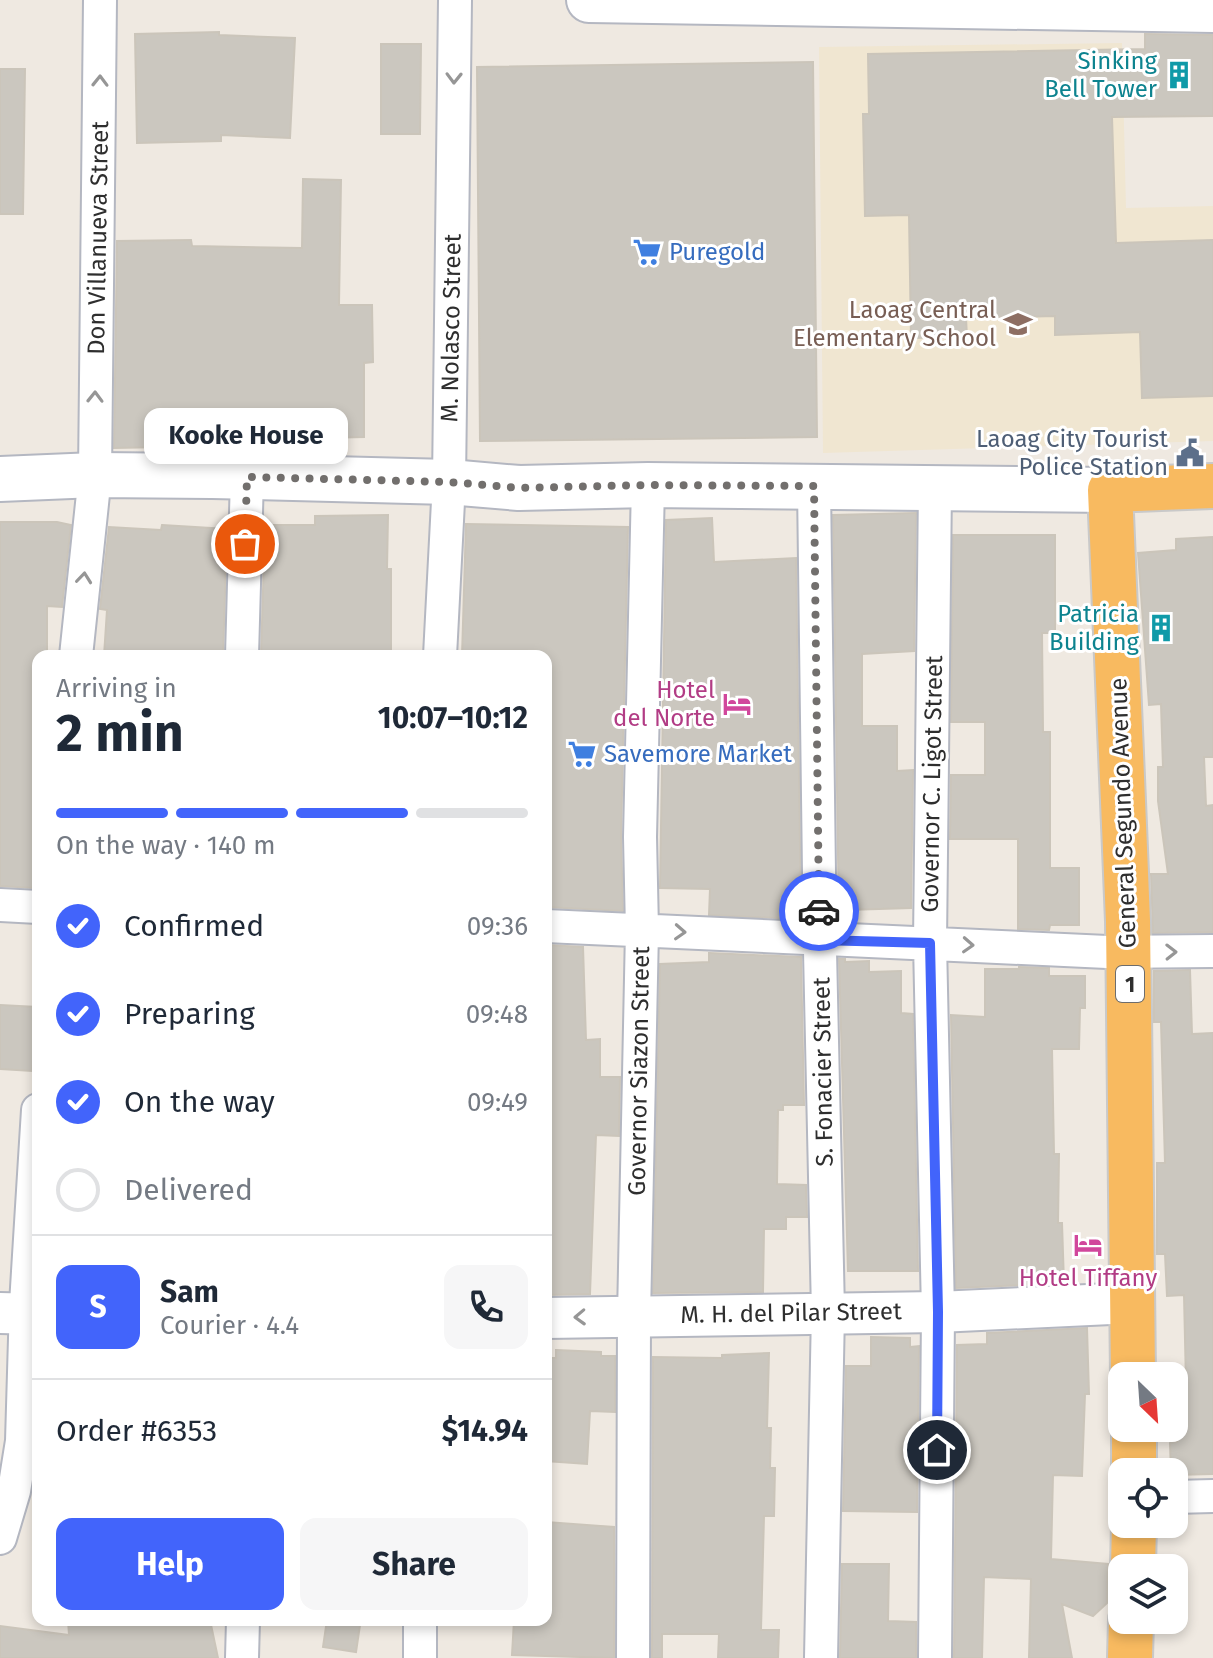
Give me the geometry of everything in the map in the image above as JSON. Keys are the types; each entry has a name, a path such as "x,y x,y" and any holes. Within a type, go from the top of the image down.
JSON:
{"highway":[{"path":"1110,490 1213,486"},
{"name":"General Segundo Avenue","path":"1110,490 1129,953 1133,1362"},
{"path":"1130,1658 1131,1634"}],"main road":[{"path":"589,0 1213,10"},
{"path":"0,479 95,475 449,482 519,488 648,485 1110,490"}],"street":[{"name":"Don Villanueva Street","path":"77,650 95,475 100,0"},
{"name":"M. Nolasco Street","path":"440,650 449,482 455,0"},
{"path":"242,650 247,477"},
{"name":"Governor Siazon Street","path":"633,1658 634,1316 642,930 640,837 648,485"},
{"name":"S. Fonacier Street","path":"814,486 819,940 828,1312 821,1658"},
{"name":"Governor C. Ligot Street","path":"935,486 930,943 938,1312 935,1658"},
{"path":"0,905 32,907"},
{"path":"552,926 1129,953 1213,951"},
{"path":"0,1538 14,1491 22,1441 21,1314 32,1182"},
{"name":"M. H. del Pilar Street","path":"552,1318 938,1312 1132,1303"},
{"path":"1188,1497 1213,1496"},
{"path":"242,1658 243,1626"},
{"path":"420,1626 420,1658"}],"shaded area":[{"name":"Laoag Central Elementary School","path":"1122,43 1126,208 1213,206 1213,441 823,453 819,47"}],"building":[{"path":"219,32 219,35 295,38 290,138 221,135 221,141 137,143 135,34"},
{"path":"1145,34 1213,35 1213,116 1112,117 1116,243 1213,240 1213,396 1142,398 1140,332 1055,335 1055,316 966,318 967,337 911,338 909,215 865,216 863,114 869,114 868,54 1145,49"},
{"path":"381,44 421,44 420,134 381,134"},
{"name":"Puregold","path":"813,62 817,437 480,441 477,67"},
{"path":"0,69 25,69 23,214 0,214"},
{"path":"303,179 341,180 339,305 372,305 373,362 364,363 364,437 165,443 165,447 114,448 117,241 191,240 192,246 302,248"},
{"path":"916,513 914,651 862,654 862,726 897,726 897,771 913,770 911,908 846,910 846,921 839,921 833,515"},
{"path":"388,515 391,650 261,650 265,525 315,525 315,516"},
{"path":"712,518 714,562 796,558 801,919 709,915 710,889 660,888 666,520"},
{"path":"0,522 57,522 71,525 62,607 47,606 47,650 32,650 32,888 0,886"},
{"name":"Savemore Market","path":"466,524 628,527 621,837 623,911 552,907 552,650 462,650"},
{"path":"162,525 227,529 223,650 104,650 107,610 100,609 109,527 161,530"},
{"path":"953,535 1055,535 1055,633 1042,633 1043,732 1050,732 1050,868 1079,868 1079,925 1050,925 1049,930 1018,929 1018,839 950,839 951,775 985,775 985,722 951,722"},
{"path":"1213,537 1213,757 1204,757 1206,806 1213,805 1213,932 1153,933 1151,874 1168,874 1158,801 1158,767 1163,767 1161,704 1149,705 1138,553 1176,550 1176,539"},
{"path":"552,945 583,947 586,1040 600,1039 600,1077 620,1077 619,1136 596,1135 590,1294 552,1295"},
{"path":"709,953 801,957 804,1105 783,1105 783,1110 778,1110 777,1184 806,1185 807,1217 786,1217 786,1229 764,1229 763,1292 653,1293 660,964 709,962"},
{"path":"839,959 845,959 845,962 869,961 869,972 901,971 901,1013 913,1014 918,1271 848,1271"},
{"path":"1049,968 1049,976 1085,976 1085,1008 1080,1008 1079,1049 1052,1049 1054,1154 1059,1154 1058,1223 1062,1223 1064,1283 956,1288 951,1015 985,1017 985,969"},
{"path":"1190,970 1192,1034 1213,1033 1213,1474 1188,1475 1188,1458 1171,1458 1170,1443 1188,1442 1188,1362 1186,1362 1184,1295 1167,1296 1165,1254 1157,1254 1157,1163 1165,1163 1161,1022 1154,1022 1154,971"},
{"path":"0,1005 32,1007 32,1071 0,1069"},
{"path":"1087,1328 1089,1394 1085,1394 1082,1476 1053,1475 1051,1559 1108,1564 1107,1603 1093,1616 1062,1604 1072,1658 1029,1658 1031,1579 984,1577 982,1658 954,1658 957,1345 987,1344 987,1333"},
{"path":"871,1337 910,1338 910,1347 919,1346 917,1512 843,1511 846,1366 871,1366"},
{"path":"556,1350 601,1352 601,1356 615,1356 615,1412 590,1411 587,1464 552,1461 552,1358 556,1358"},
{"path":"769,1353 767,1428 771,1428 770,1468 775,1468 774,1516 764,1516 761,1630 779,1630 778,1658 718,1658 719,1634 662,1634 662,1658 652,1658 653,1357 722,1358 722,1355"},
{"path":"552,1522 614,1527 614,1658 512,1655 514,1626 552,1626"},
{"path":"842,1564 889,1564 888,1621 916,1622 916,1658 840,1658"},
{"path":"0,1626 69,1635 68,1626 211,1626 218,1658 0,1658"},
{"path":"326,1626 360,1626 356,1652 323,1647"}],"way so far":[{"path":"245,544 247,477 449,482 519,488 814,486 819,911"}],"place":[{"name":"Sinking Bell Tower","path":"1179,75"},
{"name":"Puregold","path":"647,252"},
{"name":"Laoag Central Elementary School","path":"1018,324"},
{"name":"Laoag City Tourist Police Station","path":"1190,453"},
{"name":"Kooke House","path":"245,544"},
{"name":"Patricia Building","path":"1161,628"},
{"name":"Hotel del Norte","path":"737,704"},
{"name":"Savemore Market","path":"582,754"},
{"name":"Hotel Tiffany","path":"1088,1245"}],"route":[{"path":"819,911 819,940 930,943 938,1312 937,1450"}]}
